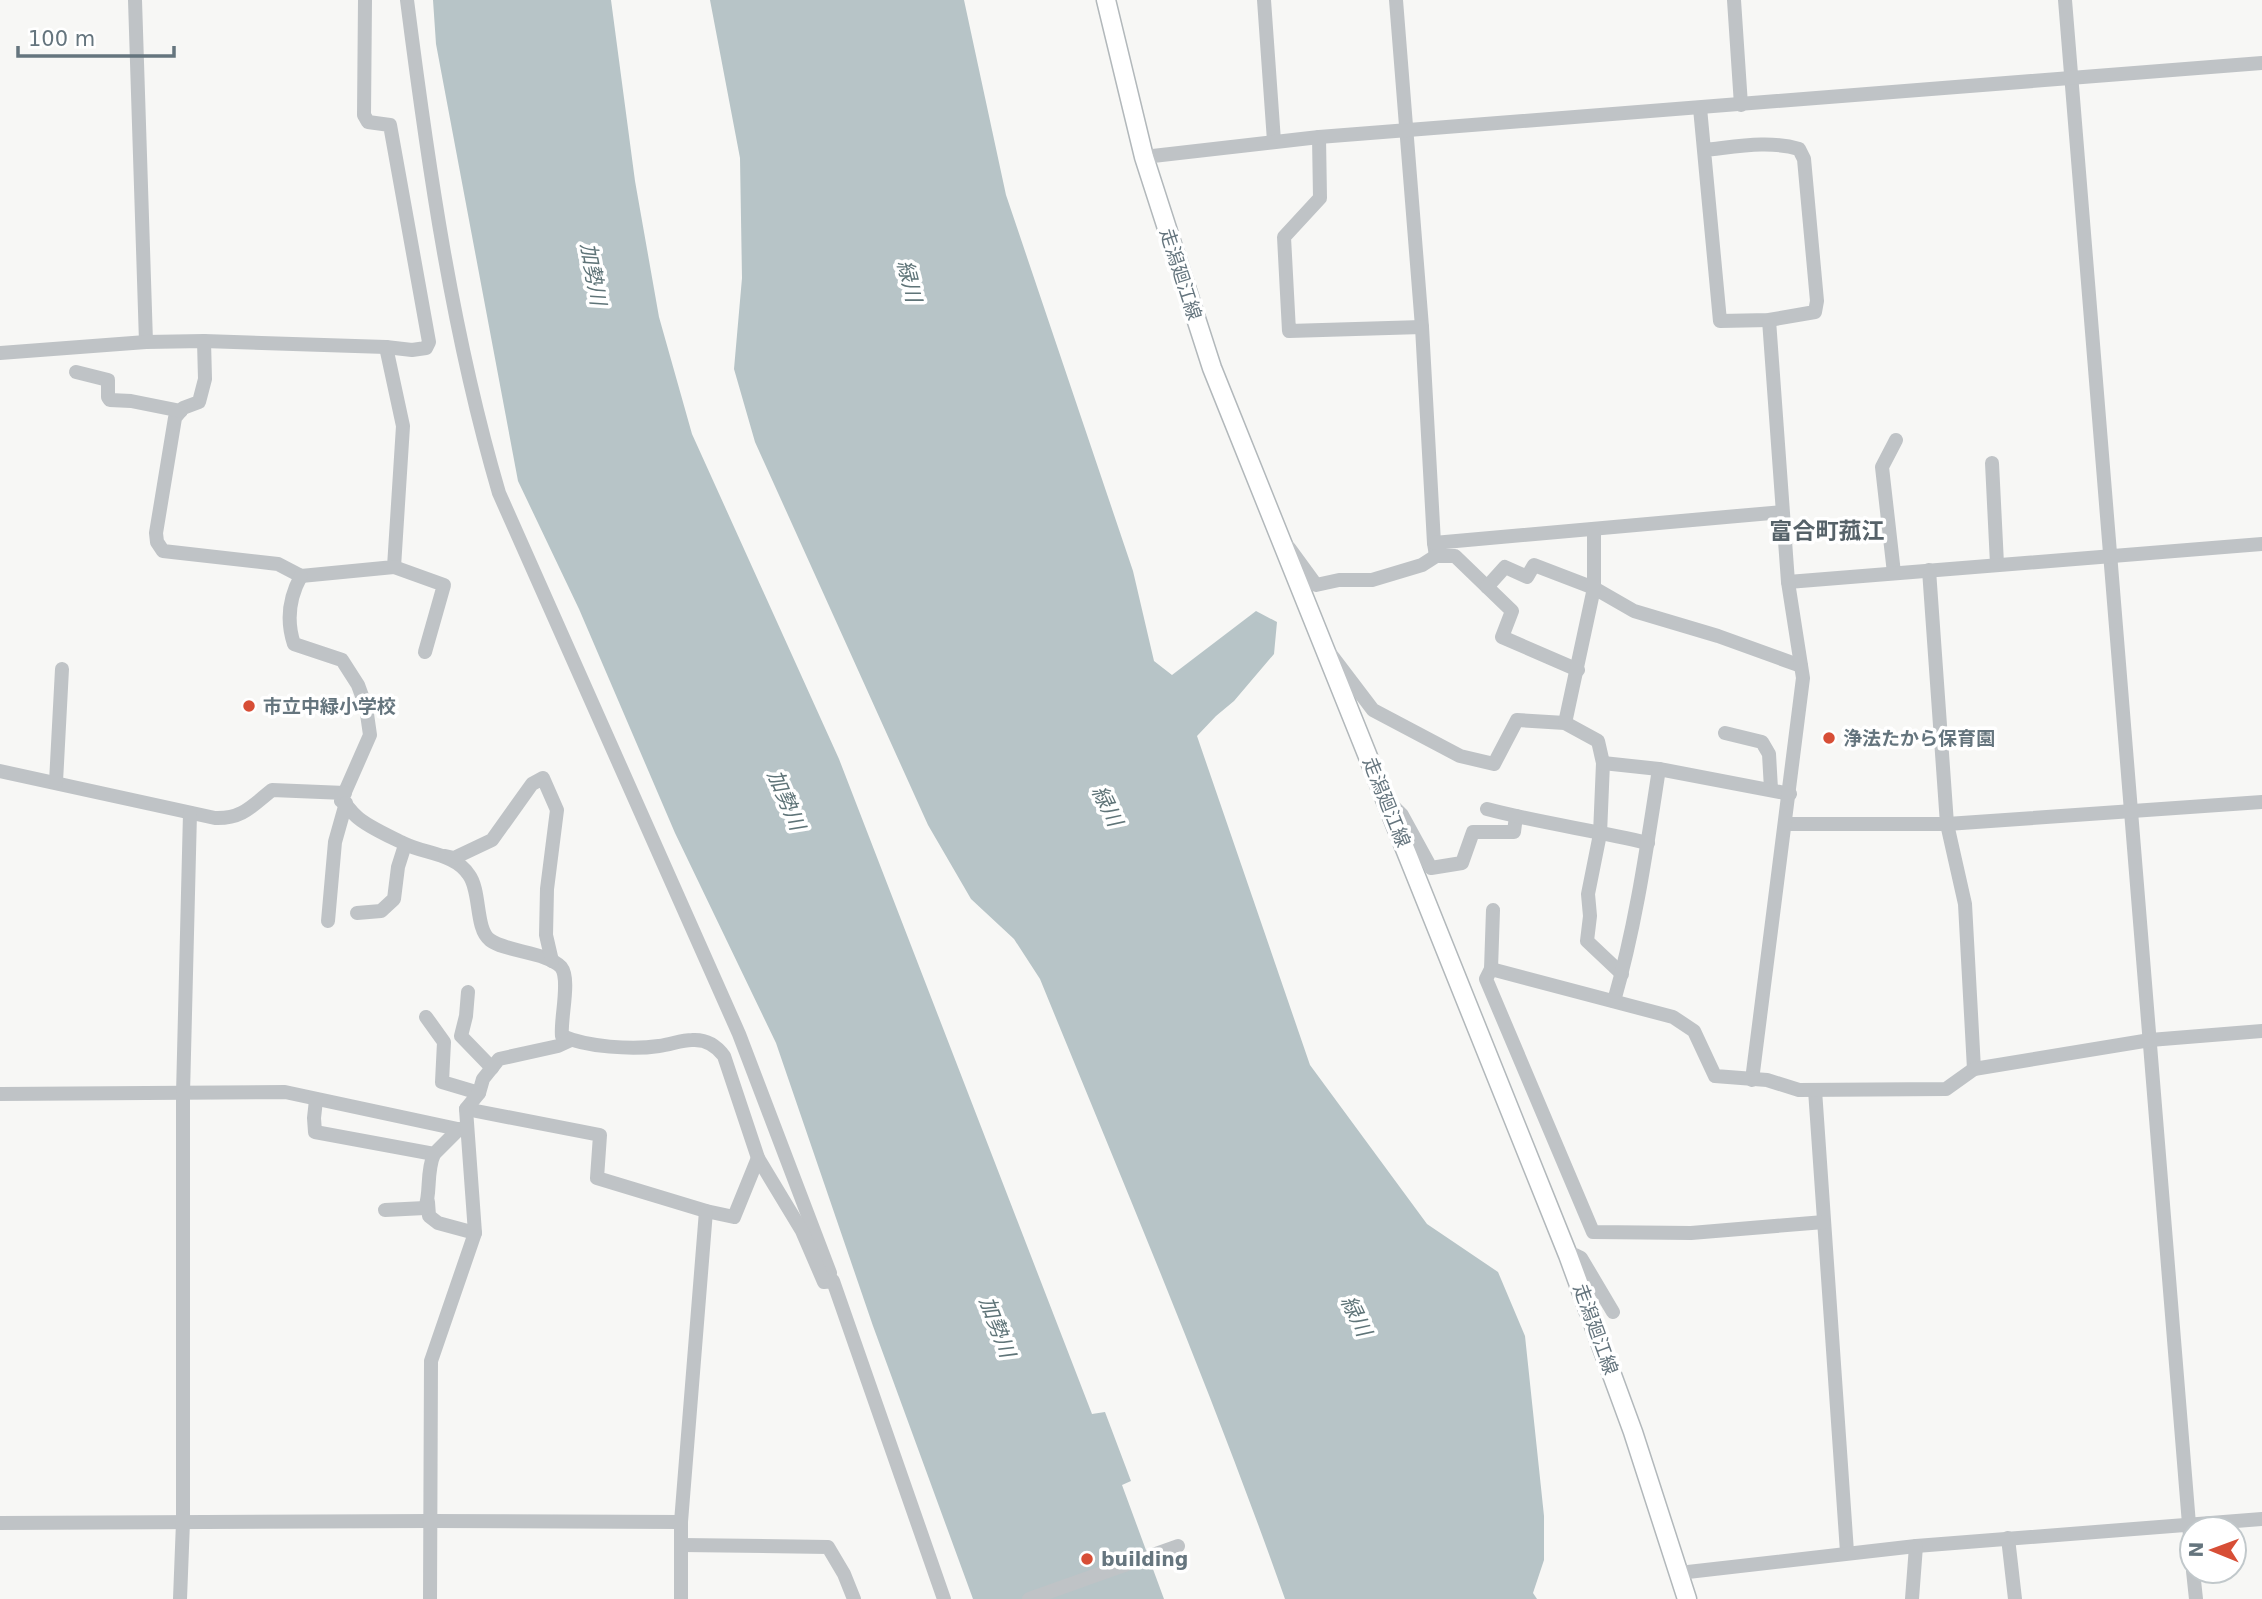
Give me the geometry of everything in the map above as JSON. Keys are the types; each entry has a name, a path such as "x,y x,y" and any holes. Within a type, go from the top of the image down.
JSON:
{"main road":[{"name":"走潟廻江線","path":"1106,0 1144,157 1212,368 1568,1255 1602,1344 1687,1599"}],"street":[{"path":"135,0 146,342"},
{"path":"0,353 146,342 204,341 386,346 412,350 426,348 429,342 390,125 368,121 364,115 365,0"},
{"path":"407,0 422,117 465,362 499,493 738,1034 832,1281 944,1599"},
{"path":"1264,0 1274,141"},
{"path":"1395,0 1422,327 1435,550"},
{"path":"1734,0 1741,104"},
{"path":"2065,0 2188,1515"},
{"path":"1144,157 1320,136 1405,132 2262,63"},
{"path":"1700,108 1720,321 1769,320 1815,312 1817,308 1804,159 1799,149 1765,145 1704,150"},
{"path":"1320,136 1320,198 1284,237 1289,331 1422,327"},
{"path":"1752,1080 1803,678 1788,582 1769,320"},
{"path":"204,341 205,379 199,402 181,411 175,418 156,533 157,542 163,551 278,565 301,576 394,567 444,585 425,652"},
{"path":"386,346 403,426 394,567"},
{"path":"76,372 108,380 110,400 131,401 181,411"},
{"path":"1894,573 1882,467 1896,440"},
{"path":"1992,463 1997,565"},
{"path":"1278,533 1316,585 1339,580 1372,579 1422,565 1435,550 1594,528 1782,512"},
{"path":"1565,723 1594,588 1594,528"},
{"path":"1788,582 2262,544"},
{"path":"1435,550 1455,556 1512,611 1502,637 1578,670"},
{"path":"1487,587 1505,567 1527,577 1534,565 1594,588 1634,611 1718,636 1801,666"},
{"path":"1929,570 1947,824 1965,904 1974,1069"},
{"path":"301,576 290,602 289,630 294,644 342,660 358,685 366,706 370,735 345,798 335,842 328,921"},
{"path":"1321,640 1373,710 1460,755 1494,764 1517,720 1565,723 1598,741 1603,763 1600,831 1588,894 1590,916 1587,941 1622,974"},
{"path":"56,782 62,669"},
{"path":"1726,733 1762,742 1769,754 1771,789"},
{"path":"1603,763 1660,769 1790,794"},
{"path":"1614,1001 1622,974 1648,843 1660,769"},
{"path":"0,771 215,818 232,819 272,790 345,798"},
{"path":"345,798 356,817 405,845 454,858 492,840 532,784 544,778 557,810 547,901 546,935 551,961"},
{"path":"1386,799 1402,815 1431,868 1462,863 1473,832 1514,832 1516,816"},
{"path":"1786,824 1947,824 2262,802"},
{"path":"1486,809 1648,843"},
{"path":"180,1599 183,1522 183,1094 190,813"},
{"path":"357,913 382,911 394,899 398,867 405,845"},
{"path":"440,855 463,866 471,877 482,928 490,940 561,967 565,975 565,998 560,1024 562,1036 571,1040 618,1047 657,1047 693,1039 715,1044 724,1056 758,1158 802,1231 824,1282 832,1281"},
{"path":"1493,910 1491,969 1486,979 1592,1232 1691,1233 1824,1222"},
{"path":"1491,969 1673,1017 1693,1031 1715,1076 1767,1080 1799,1090 1946,1089 1974,1069 2150,1040 2262,1031"},
{"path":"461,1036 468,992"},
{"path":"426,1017 444,1042 442,1082 479,1093"},
{"path":"441,1037 461,1036 492,1068"},
{"path":"430,1599 431,1361 475,1233 463,1130 466,1109 479,1093 482,1079 499,1059 558,1046 571,1040"},
{"path":"1815,1090 1846,1552"},
{"path":"0,1094 285,1092 463,1130"},
{"path":"316,1100 315,1132 434,1154"},
{"path":"466,1109 600,1135 597,1178 734,1217 758,1158"},
{"path":"463,1130 434,1154 430,1164 429,1216 438,1223 475,1233"},
{"path":"385,1210 425,1208 428,1202"},
{"path":"681,1599 681,1522 706,1211"},
{"path":"1568,1255 1581,1258 1614,1312"},
{"path":"0,1523 681,1522"},
{"path":"1679,1573 1846,1552 2178,1526"},
{"path":"2008,1538 2015,1599"},
{"path":"682,1545 828,1547 844,1574 854,1599"},
{"path":"1029,1599 1178,1546"},
{"path":"1912,1599 1916,1546"}],"water":[{"name":"加勢川","path":"433,0 611,0 635,181 659,317 692,434 839,759 1092,1414 1105,1412 1131,1481 1122,1485 1164,1599 973,1599 873,1326 776,1043 675,833 579,609 518,481 436,44"},
{"name":"緑川","path":"710,0 964,0 1006,195 1133,571 1154,661 1172,675 1256,611 1277,622 1274,654 1234,701 1197,736 1310,1065 1427,1224 1498,1272 1525,1336 1544,1516 1544,1560 1533,1593 1537,1599 1285,1599 1197,1365 1040,979 1014,939 971,899 928,825 755,442 734,369 742,278 740,158"}],"place":[{"name":"市立中緑小学校","path":"249,706"},
{"name":"浄法たから保育園","path":"1829,738"},
{"name":"building","path":"1087,1559"}],"district":[{"name":"富合町菰江","path":"1827,531"}]}
